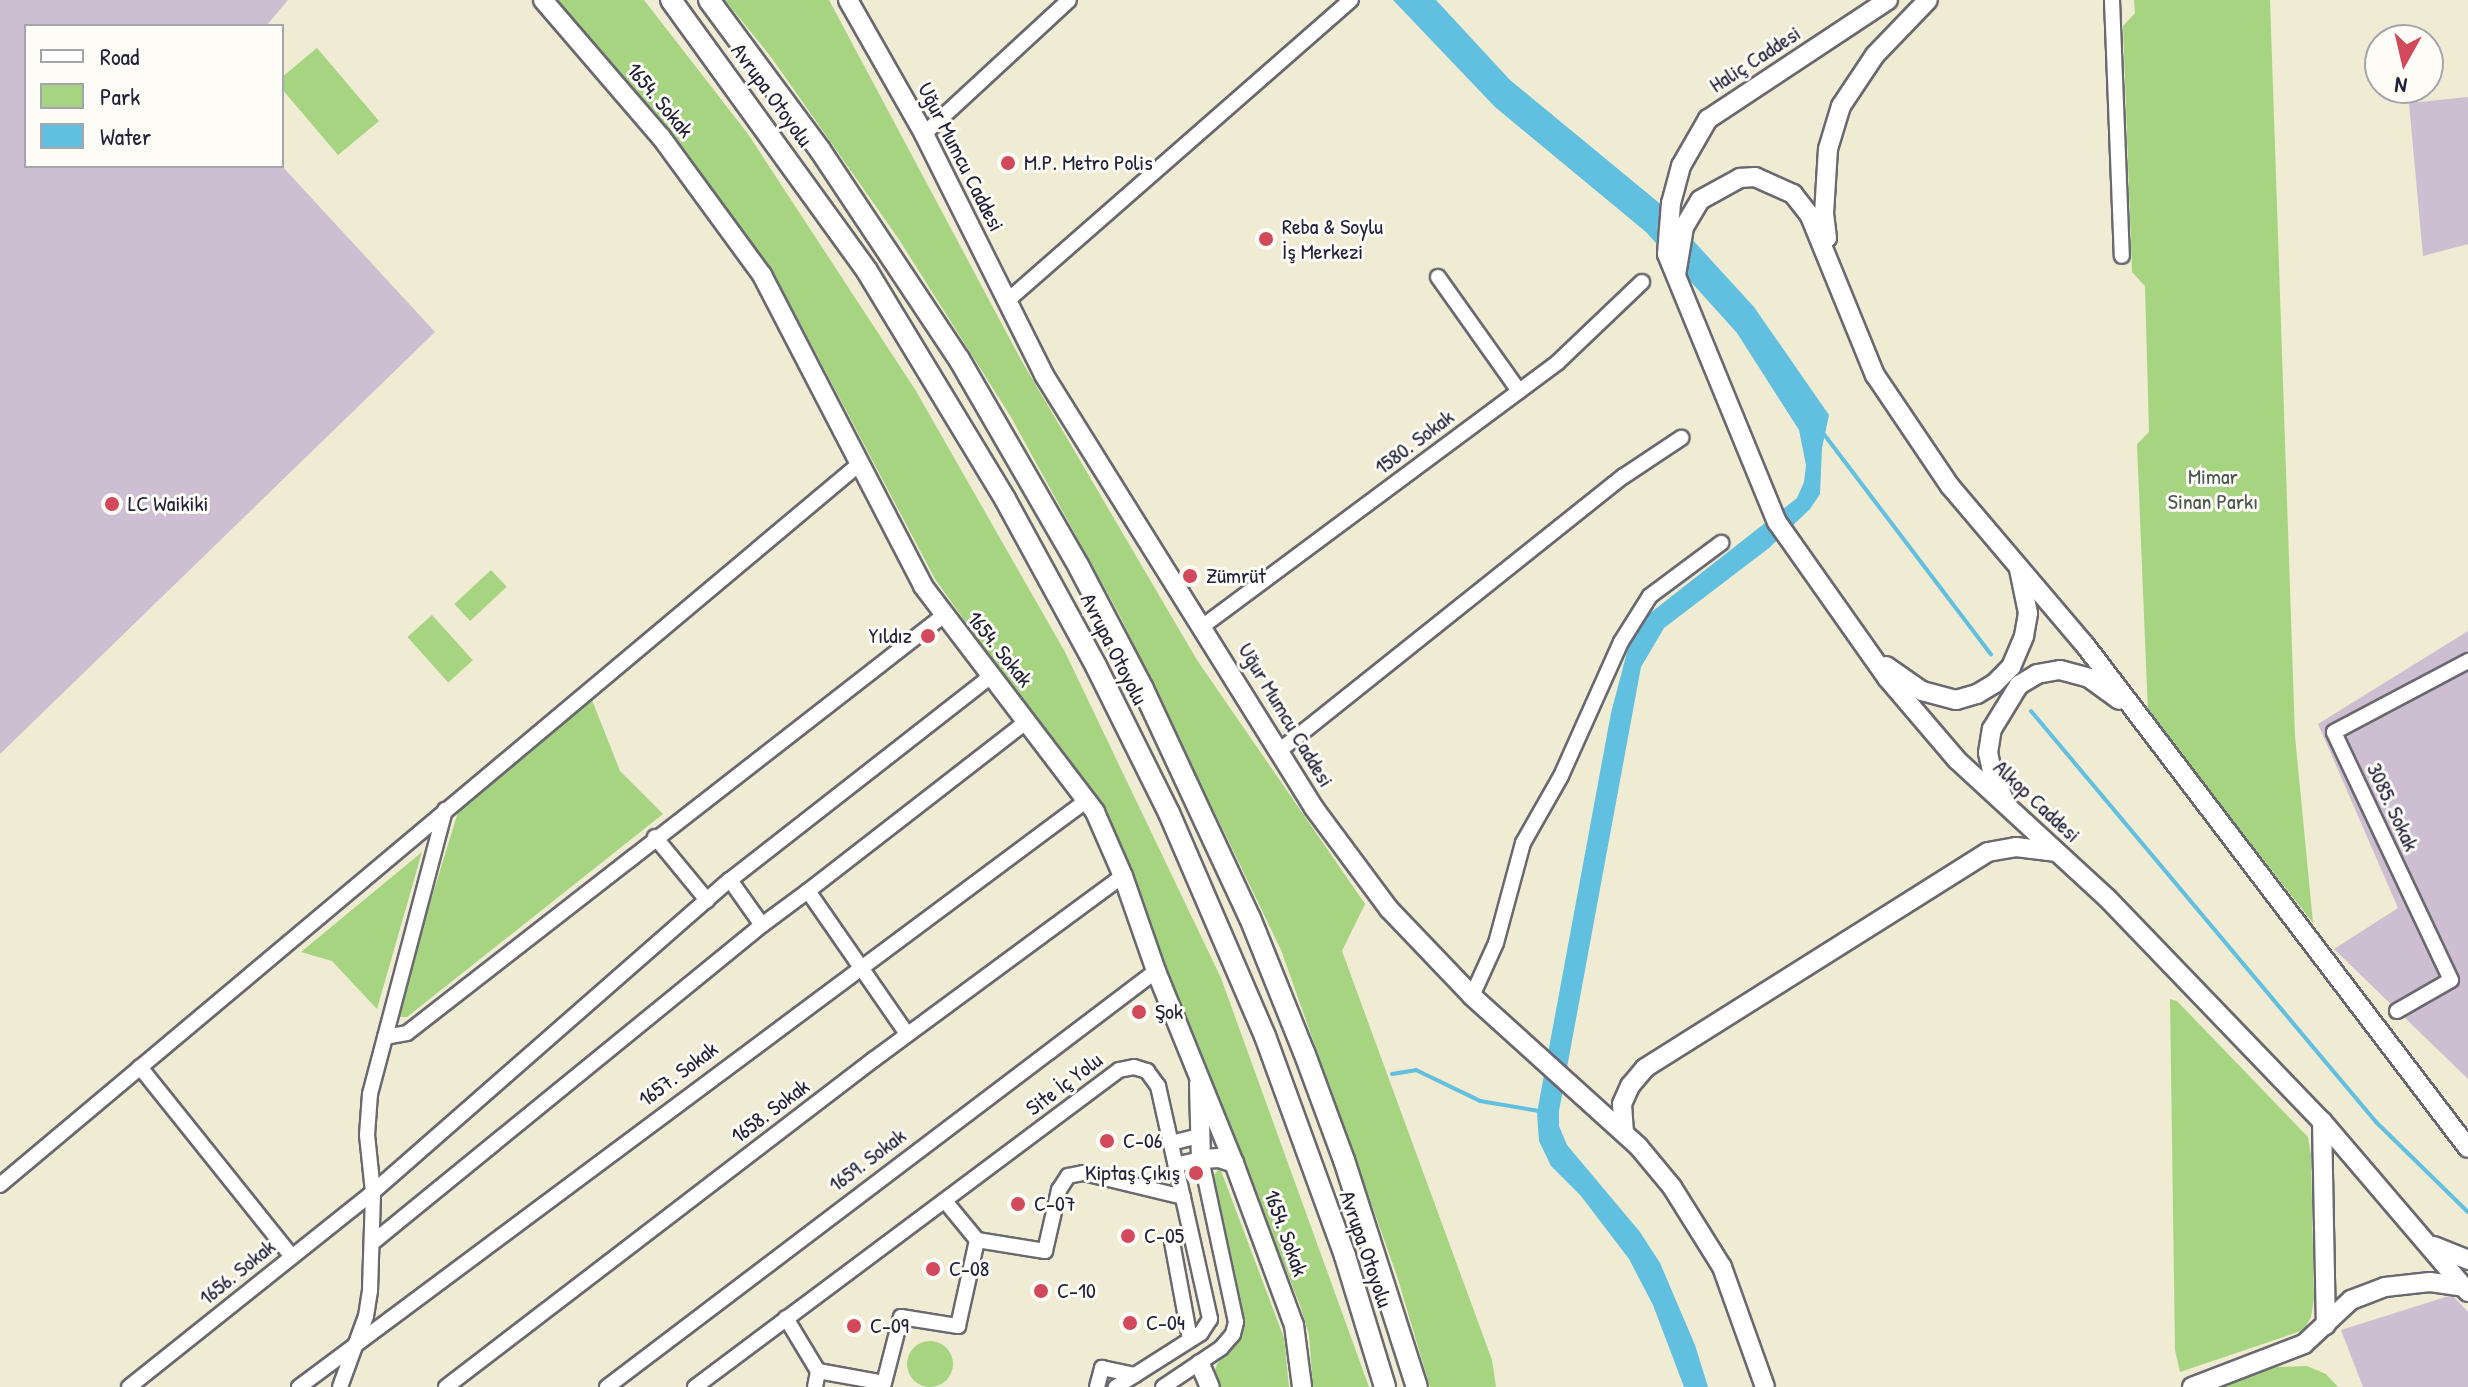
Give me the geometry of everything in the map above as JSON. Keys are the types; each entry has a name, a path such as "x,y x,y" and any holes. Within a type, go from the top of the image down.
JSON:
{"highway":[{"name":"Avrupa Otoyolu","path":"671,0 867,271 984,463 1096,666 1175,825 1265,1036 1345,1256 1385,1387"},
{"name":"Avrupa Otoyolu","path":"709,0 820,150 959,359 1079,567 1143,689 1250,918 1299,1039 1344,1160 1417,1387"}],"main road":[{"name":"1654. Sokak","path":"543,0 661,137 762,275 906,557 943,616 992,675 1087,800 1103,826 1294,1325 1302,1387"},
{"name":"Uğur Mumcu Caddesi","path":"848,0 924,134 1044,375 1314,808 1389,909 1472,996 1624,1133 1672,1187 1703,1231 1737,1301 1765,1387"},
{"name":"Haliç Caddesi","path":"1676,275 1667,254 1671,203 1681,166 1708,119 1888,0"},
{"path":"1831,265 1824,201 1828,149 1841,106 1875,55 1928,0"},
{"path":"1676,275 1684,227 1700,200 1740,178 1755,177 1793,194 1810,216 1875,375 1950,486 2137,714 2468,1148"},
{"name":"Alkop Caddesi","path":"1676,275 1777,522 1871,655 1957,760 2108,899 2322,1121 2432,1245 2466,1290"},
{"path":"1871,655 1922,691 1956,700 1977,694 2011,667 2024,636 2028,613 2018,567"},
{"path":"2008,807 1993,776 1988,753 1992,729 2019,685 2037,674 2060,670 2089,678 2137,714"},
{"path":"1624,1133 1622,1104 1630,1086 1645,1068 1988,852 2016,847 2057,852"},
{"path":"1198,1073 1201,1159 1219,1158 1234,1163"},
{"path":"2322,1121 2326,1325"},
{"path":"2432,1245 2468,1260"},
{"path":"2192,1387 2304,1344 2351,1300 2385,1287 2430,1282 2466,1290"},
{"path":"1200,1364 1210,1387"}],"street":[{"path":"924,134 1069,0"},
{"path":"1007,301 1351,0"},
{"path":"2112,0 2122,256"},
{"path":"1438,277 1519,391"},
{"name":"1580. Sokak","path":"1203,626 1558,362 1642,282"},
{"path":"1279,751 1624,476 1681,438"},
{"path":"0,1185 858,465"},
{"path":"1472,996 1496,943 1523,843 1561,776 1621,642 1650,596 1721,543"},
{"path":"385,1037 407,1033 655,837 943,616"},
{"name":"3085. Sokak","path":"2397,1011 2451,980 2334,732 2468,661"},
{"name":"1656. Sokak","path":"129,1387 373,1192 730,880 992,675"},
{"path":"372,1243 762,925 1027,721"},
{"name":"1657. Sokak","path":"299,1387 860,966 1087,800"},
{"path":"340,1387 368,1305 373,1192 368,1108 445,810"},
{"path":"655,837 707,900"},
{"name":"1658. Sokak","path":"446,1387 907,1034 1123,876"},
{"path":"730,880 762,925"},
{"path":"808,891 907,1034"},
{"name":"1659. Sokak","path":"607,1387 1156,971"},
{"path":"140,1067 292,1257"},
{"name":"Site İç Yolu","path":"695,1387 1123,1068 1140,1068 1155,1081 1210,1319 1205,1329 1116,1387"},
{"path":"1171,1143 1199,1136"},
{"path":"1163,1387 1226,1343 1236,1322 1201,1159 1176,1165"},
{"path":"945,1201 977,1240 1045,1251 1060,1186 1073,1174 1084,1173 1183,1197"},
{"path":"818,1371 882,1384 900,1318 958,1326 977,1240"},
{"path":"1172,1242 1190,1339"},
{"path":"786,1318 818,1371 815,1387"},
{"path":"1097,1387 1102,1368 1135,1375"}],"shaded area":[{"path":"0,0 288,0 268,24 24,24 24,168 284,168 435,332 0,754"},
{"path":"2468,97 2468,244 2423,256 2409,104 2444,104 2444,99"},
{"path":"2468,631 2468,1079 2334,949 2398,908 2318,724"},
{"path":"2452,1295 2468,1312 2468,1387 2363,1387 2341,1330"}],"green space":[{"path":"557,0 644,0 748,134 916,391 1065,652 1221,978 1369,1387 1313,1387 1309,1335 1300,1305 1103,816 935,579 772,270 628,84"},
{"path":"725,0 829,0 1020,358 1197,660 1365,904 1342,951 1492,1360 1496,1387 1430,1387 1397,1276 1281,950 1120,616 1011,417 898,238 771,57"},
{"name":"Mimar Sinan Parkı","path":"2134,0 2270,0 2295,736 2313,923 2148,713 2137,444 2149,432 2145,286 2132,272 2123,26 2135,13"},
{"path":"317,48 379,121 338,155 284,91 284,75"},
{"path":"491,570 507,587 470,621 454,604"},
{"path":"432,615 473,660 448,682 407,637"},
{"path":"592,700 620,771 663,814 407,1017 400,1017 397,1011 458,812"},
{"path":"422,852 377,1009 332,961 301,952"},
{"path":"2170,999 2177,1001 2308,1137 2311,1155 2314,1299 2311,1317 2304,1330 2180,1372 2175,1350"},
{"path":"1220,1168 1284,1338 1289,1387 1221,1387 1214,1374 1217,1364 1240,1338 1241,1303 1214,1175"},
{"path":"930,1341 946,1348 953,1364 946,1380 930,1387 914,1380 907,1364 914,1348"},
{"path":"2307,1366 2326,1374 2338,1387 2220,1387 2277,1367"}],"water":[{"path":"1393,0 1436,0 1510,80 1658,202 1754,307 1829,415 1822,448 1820,494 1810,509 1769,548 1664,628 1641,667 1559,1111 1559,1126 1567,1145 1640,1232 1660,1263 1695,1345 1708,1387 1684,1387 1653,1305 1629,1259 1581,1196 1551,1166 1539,1141 1537,1113 1611,713 1631,637 1649,614 1797,498 1804,482 1806,465 1799,430 1737,333 1646,232 1495,107"}],"waterway":[{"path":"1823,433 1991,654"},
{"path":"2031,711 2376,1122 2468,1212"},
{"path":"1392,1074 1416,1070 1480,1101 1539,1111"}],"place":[{"name":"M.P. Metro Polis","path":"1008,163"},
{"name":"Reba & Soylu İş Merkezi","path":"1266,239"},
{"name":"LC Waikiki","path":"112,504"},
{"name":"Zümrüt","path":"1190,576"},
{"name":"Yıldız","path":"928,636"},
{"name":"Şok","path":"1139,1012"},
{"name":"C-06","path":"1107,1141"},
{"name":"Kiptaş Çıkış","path":"1196,1173"},
{"name":"C-07","path":"1018,1204"},
{"name":"C-05","path":"1128,1236"},
{"name":"C-08","path":"933,1269"},
{"name":"C-10","path":"1041,1291"},
{"name":"C-04","path":"1130,1323"},
{"name":"C-09","path":"854,1326"}]}
